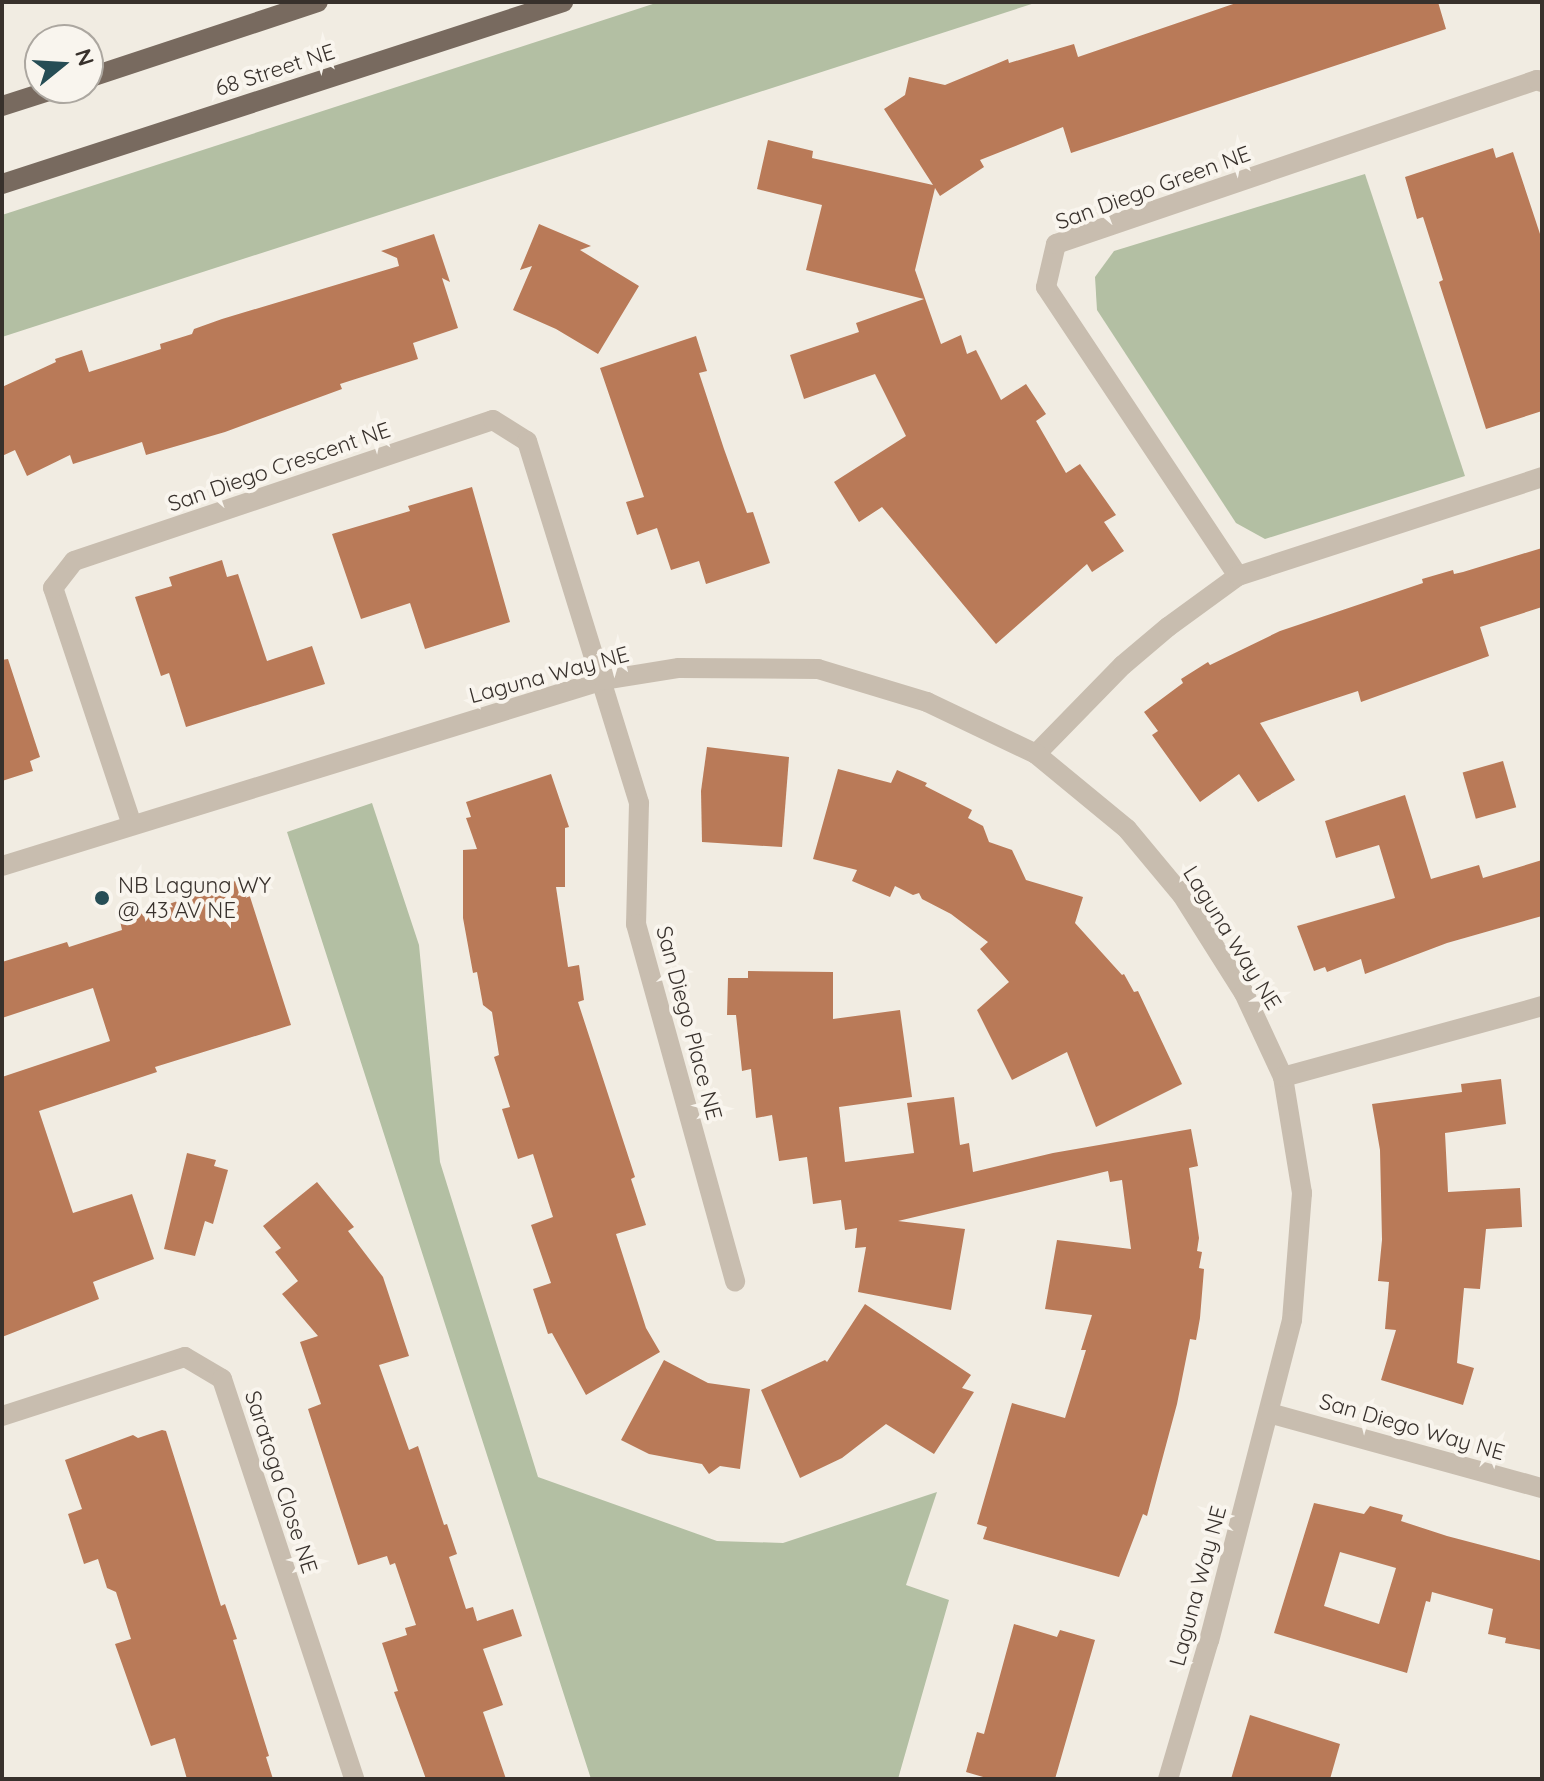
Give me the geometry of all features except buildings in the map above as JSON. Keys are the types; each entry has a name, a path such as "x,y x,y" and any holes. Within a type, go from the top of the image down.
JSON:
{"main road":[{"path":"104,73 318,2"},
{"name":"68 Street NE","path":"2,184 563,2"},
{"path":"2,106 24,99"}],"street":[{"name":"San Diego Green NE","path":"1238,576 1046,287 1056,244 1537,80 1542,82"},
{"name":"San Diego Crescent NE","path":"132,825 53,588 74,561 493,420 527,441 604,680"},
{"path":"1036,754 1123,665 1168,627 1238,576 1542,477"},
{"name":"Laguna Way NE","path":"2,866 604,680 679,668 818,669 927,702 1036,754 1127,829 1182,895 1244,993 1283,1077 1302,1193 1292,1320 1168,1779"},
{"name":"San Diego Place NE","path":"604,680 639,803 636,924 735,1282"},
{"path":"1283,1077 1542,1006"},
{"name":"Saratoga Close NE","path":"2,1416 185,1357 222,1379 354,1779"},
{"name":"San Diego Way NE","path":"1269,1413 1542,1488"}],"green space":[{"path":"659,2 1038,2 2,337 2,215"},
{"path":"1365,174 1465,476 1265,539 1236,523 1097,310 1095,277 1114,251"},
{"path":"372,803 419,945 440,1162 538,1477 717,1541 783,1543 937,1492 906,1585 949,1600 898,1779 591,1779 287,832"}],"place":[{"name":"NB Laguna WY @ 43 AV NE","path":"102,898"}]}
